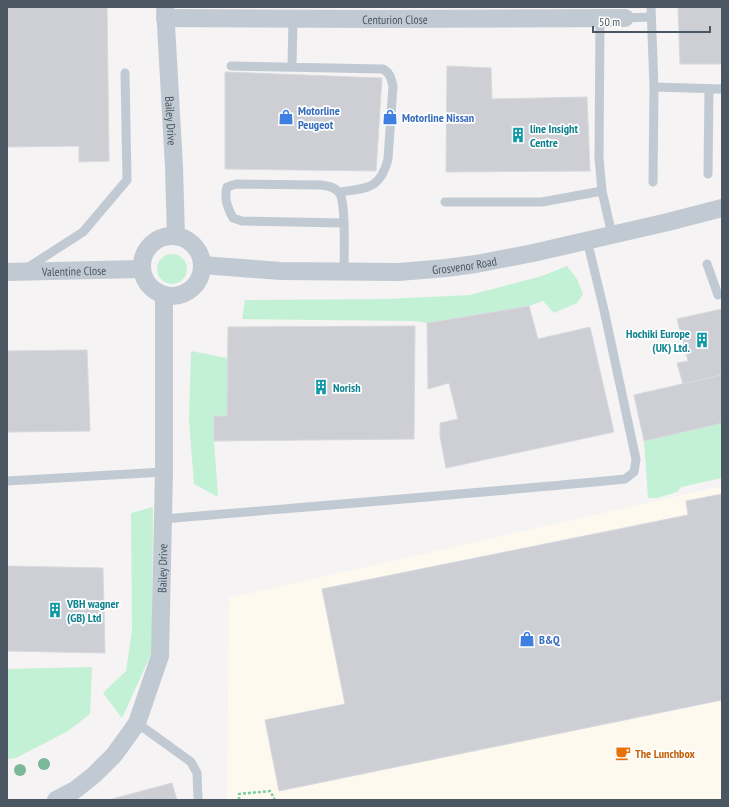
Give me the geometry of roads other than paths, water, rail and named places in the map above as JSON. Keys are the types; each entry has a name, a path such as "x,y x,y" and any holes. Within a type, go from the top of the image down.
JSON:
{"street":[{"name":"Centurion Close","path":"165,12 293,18 332,13 624,18"},
{"name":"Bailey Drive","path":"165,12 174,167 176,236"},
{"name":"Grosvenor Road","path":"202,265 281,271 344,272 405,271 457,267 533,253 722,208"},
{"path":"166,236 176,236 184,238 197,249 201,256 201,274 197,283 191,290 174,297 164,296 155,292 148,286 143,278 141,269 142,260 145,251 150,244 166,236"},
{"name":"Valentine Close","path":"14,272 141,269"},
{"name":"Bailey Drive","path":"56,800 85,783 105,765 123,744 137,723 160,656 164,472 164,296"}],"lane":[{"path":"651,7 650,17 654,87 653,182"},
{"path":"624,18 650,17"},
{"path":"292,67 293,18"},
{"path":"600,18 599,158 602,191 612,235"},
{"path":"231,66 383,69 388,72 393,86 392,109 388,159 383,175 373,186 339,192"},
{"path":"14,272 83,232 127,180 125,72"},
{"path":"654,87 722,89"},
{"path":"708,174 709,89"},
{"path":"343,223 242,221 233,218 229,211 225,195 227,187 236,184 321,184 332,186 339,192 343,200 344,272"},
{"path":"445,202 542,202 602,191"},
{"path":"163,519 502,491 625,479 634,472 636,459 604,310 587,240"},
{"path":"707,264 718,294 722,294"},
{"path":"7,481 164,472"},
{"path":"137,723 191,762 198,773 198,800"}],"place":[{"name":"Motorline Peugeot","path":"286,117"},
{"name":"Motorline Nissan","path":"390,117"},
{"name":"line Insight Centre","path":"518,135"},
{"name":"Hochiki Europe (UK) Ltd.","path":"702,340"},
{"name":"Norish","path":"321,387"},
{"name":"VBH wagner (GB) Ltd","path":"55,610"},
{"name":"B&Q","path":"527,639"},
{"name":"The Lunchbox","path":"623,753"}]}
